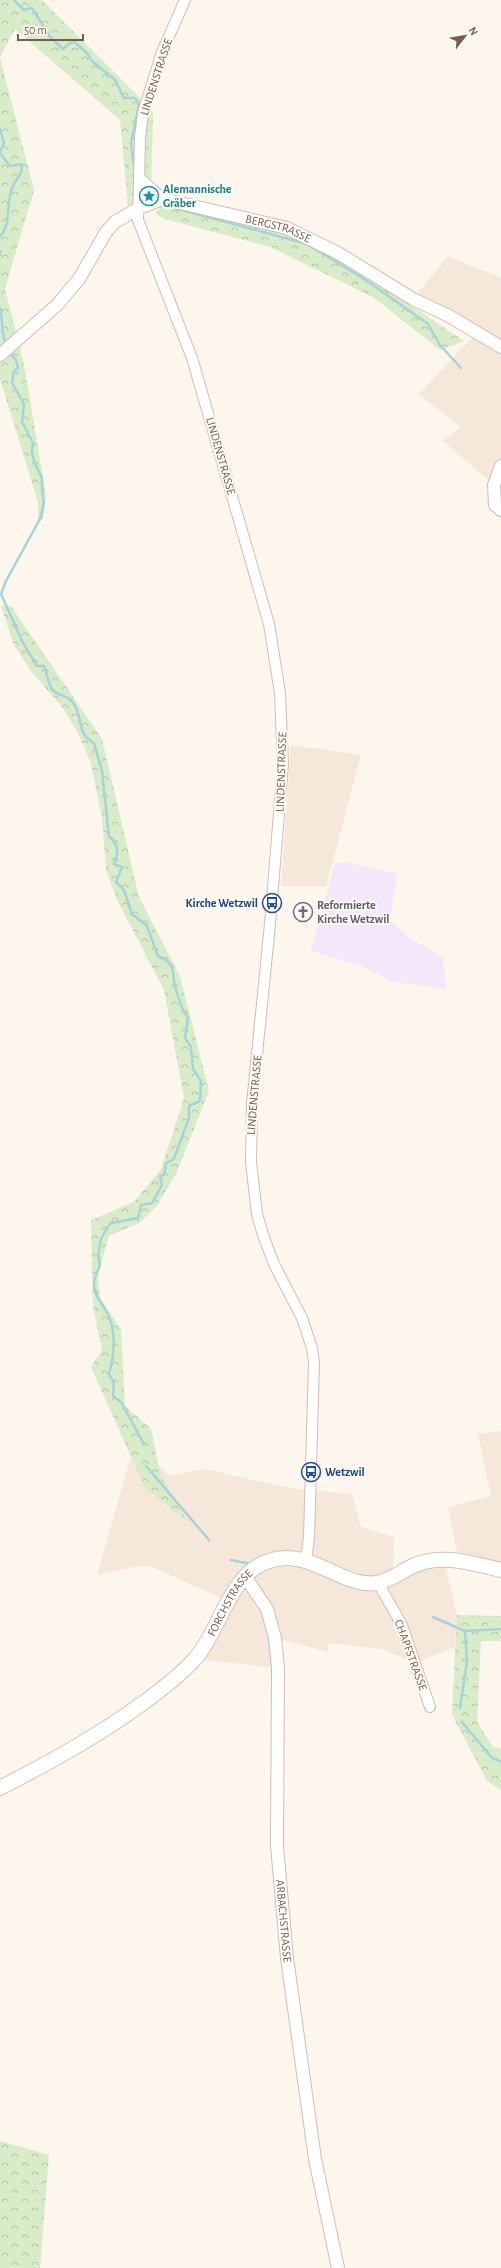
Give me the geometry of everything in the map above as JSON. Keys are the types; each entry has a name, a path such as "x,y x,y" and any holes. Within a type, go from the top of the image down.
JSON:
{"main road":[{"name":"FORCHSTRASSE","path":"0,1788 78,1747 102,1732 161,1689 185,1669 205,1646 229,1599 246,1578 259,1566 269,1561 289,1558 306,1560 362,1582 378,1583"},
{"path":"378,1583 428,1560 459,1561 501,1570"}],"street":[{"name":"LINDENSTRASSE","path":"185,0 162,52 143,113 140,138 141,179 138,220 175,309 195,366 269,624 280,687 283,764 250,1136 257,1214 274,1264 302,1318 312,1348 314,1363 309,1537 306,1560"},
{"path":"0,355 14,345 57,305 79,279 106,232 115,222 139,208 164,199 141,179"},
{"name":"BERGSTRASSE","path":"164,199 287,228 338,253 413,299 449,316 501,347"},
{"path":"501,466 494,486 495,505 501,510"},
{"name":"ARBACHSTRASSE","path":"246,1578 267,1609 275,1638 278,1668 277,1846 286,1958 315,2159 338,2268"},
{"name":"CHAPFSTRASSE","path":"378,1583 402,1625 430,1707"}],"shaded area":[{"path":"448,256 501,278 501,466 494,485 443,441 460,427 419,394 477,332 413,299"},
{"path":"291,745 361,755 326,887 281,886"},
{"path":"345,862 397,874 390,920 408,937 443,957 446,989 393,982 361,966 311,951 335,863"},
{"path":"501,1431 501,1570 459,1561 448,1507 491,1496 478,1434"},
{"path":"135,1442 153,1458 169,1476 205,1469 290,1488 352,1494 361,1527 394,1537 393,1576 444,1560 457,1615 455,1647 415,1663 382,1649 329,1643 328,1652 275,1638 278,1668 204,1660 219,1636 228,1615 223,1599 150,1566 138,1566 97,1575"}],"green space":[{"path":"0,0 42,0 153,111 151,194 128,206 120,120 15,29 0,57"},
{"path":"0,58 34,190 5,289 24,364 46,495 43,519 38,523 38,502 0,379"},
{"path":"166,199 259,220 327,249 464,341 440,350 373,297 270,247 165,219 156,214"},
{"path":"1,606 11,606 102,739 139,897 180,976 209,1091 176,1174 157,1206 139,1223 109,1236 98,1275 100,1298 121,1329 125,1406 151,1429 161,1476 188,1522 145,1488 91,1367 102,1350 93,1307 91,1220 134,1202 161,1169 184,1098 164,990 118,902 106,870 102,818 91,763 78,733 62,707 30,670 13,643"},
{"path":"457,1615 501,1616 501,1641 481,1641 477,1722 493,1747 501,1749 501,1790 487,1781 452,1715"},
{"path":"0,2141 49,2155 40,2268 0,2268"}],"waterway":[{"path":"14,0 24,10 32,8 50,37 63,49 73,41 87,53 91,60 115,80 124,98 135,98 139,105 131,143 135,174"},
{"path":"0,129 4,143 0,152"},
{"path":"0,153 10,166 22,164 22,169 9,199 6,226 0,237"},
{"path":"175,208 307,244 367,281 428,324 440,345 461,368"},
{"path":"0,308 3,336 6,345"},
{"path":"9,351 16,360 18,368 14,371 12,383 24,404 22,422 33,443 32,453 35,464 42,478 44,502 41,517 6,581 1,594 22,641 37,666 44,666 52,689 57,694 71,700 74,704 83,733 94,743 102,771 109,836 115,842 117,849 117,856 114,864 122,867 116,882 124,890 132,914 147,926 158,956 171,965 179,999 183,1011 188,1018 185,1038 191,1047 193,1069 201,1081 200,1101 189,1106 189,1118 174,1159 166,1163 164,1175 160,1176 162,1185 152,1203 141,1205 138,1218 111,1223 104,1233 98,1254 100,1266 95,1276 94,1284 95,1291 106,1310 112,1326 114,1350 109,1375 114,1382 113,1396 121,1402 144,1444"},
{"path":"146,1466 209,1540"},
{"path":"231,1560 251,1564"},
{"path":"433,1617 465,1631 501,1629"},
{"path":"460,1708 467,1661 465,1631"},
{"path":"462,1722 491,1757 501,1762"}],"place":[{"name":"Alemannische Gräber","path":"149,196"},
{"name":"Kirche Wetzwil","path":"272,903"},
{"name":"Reformierte Kirche Wetzwil","path":"303,912"},
{"name":"Wetzwil","path":"311,1472"}]}
